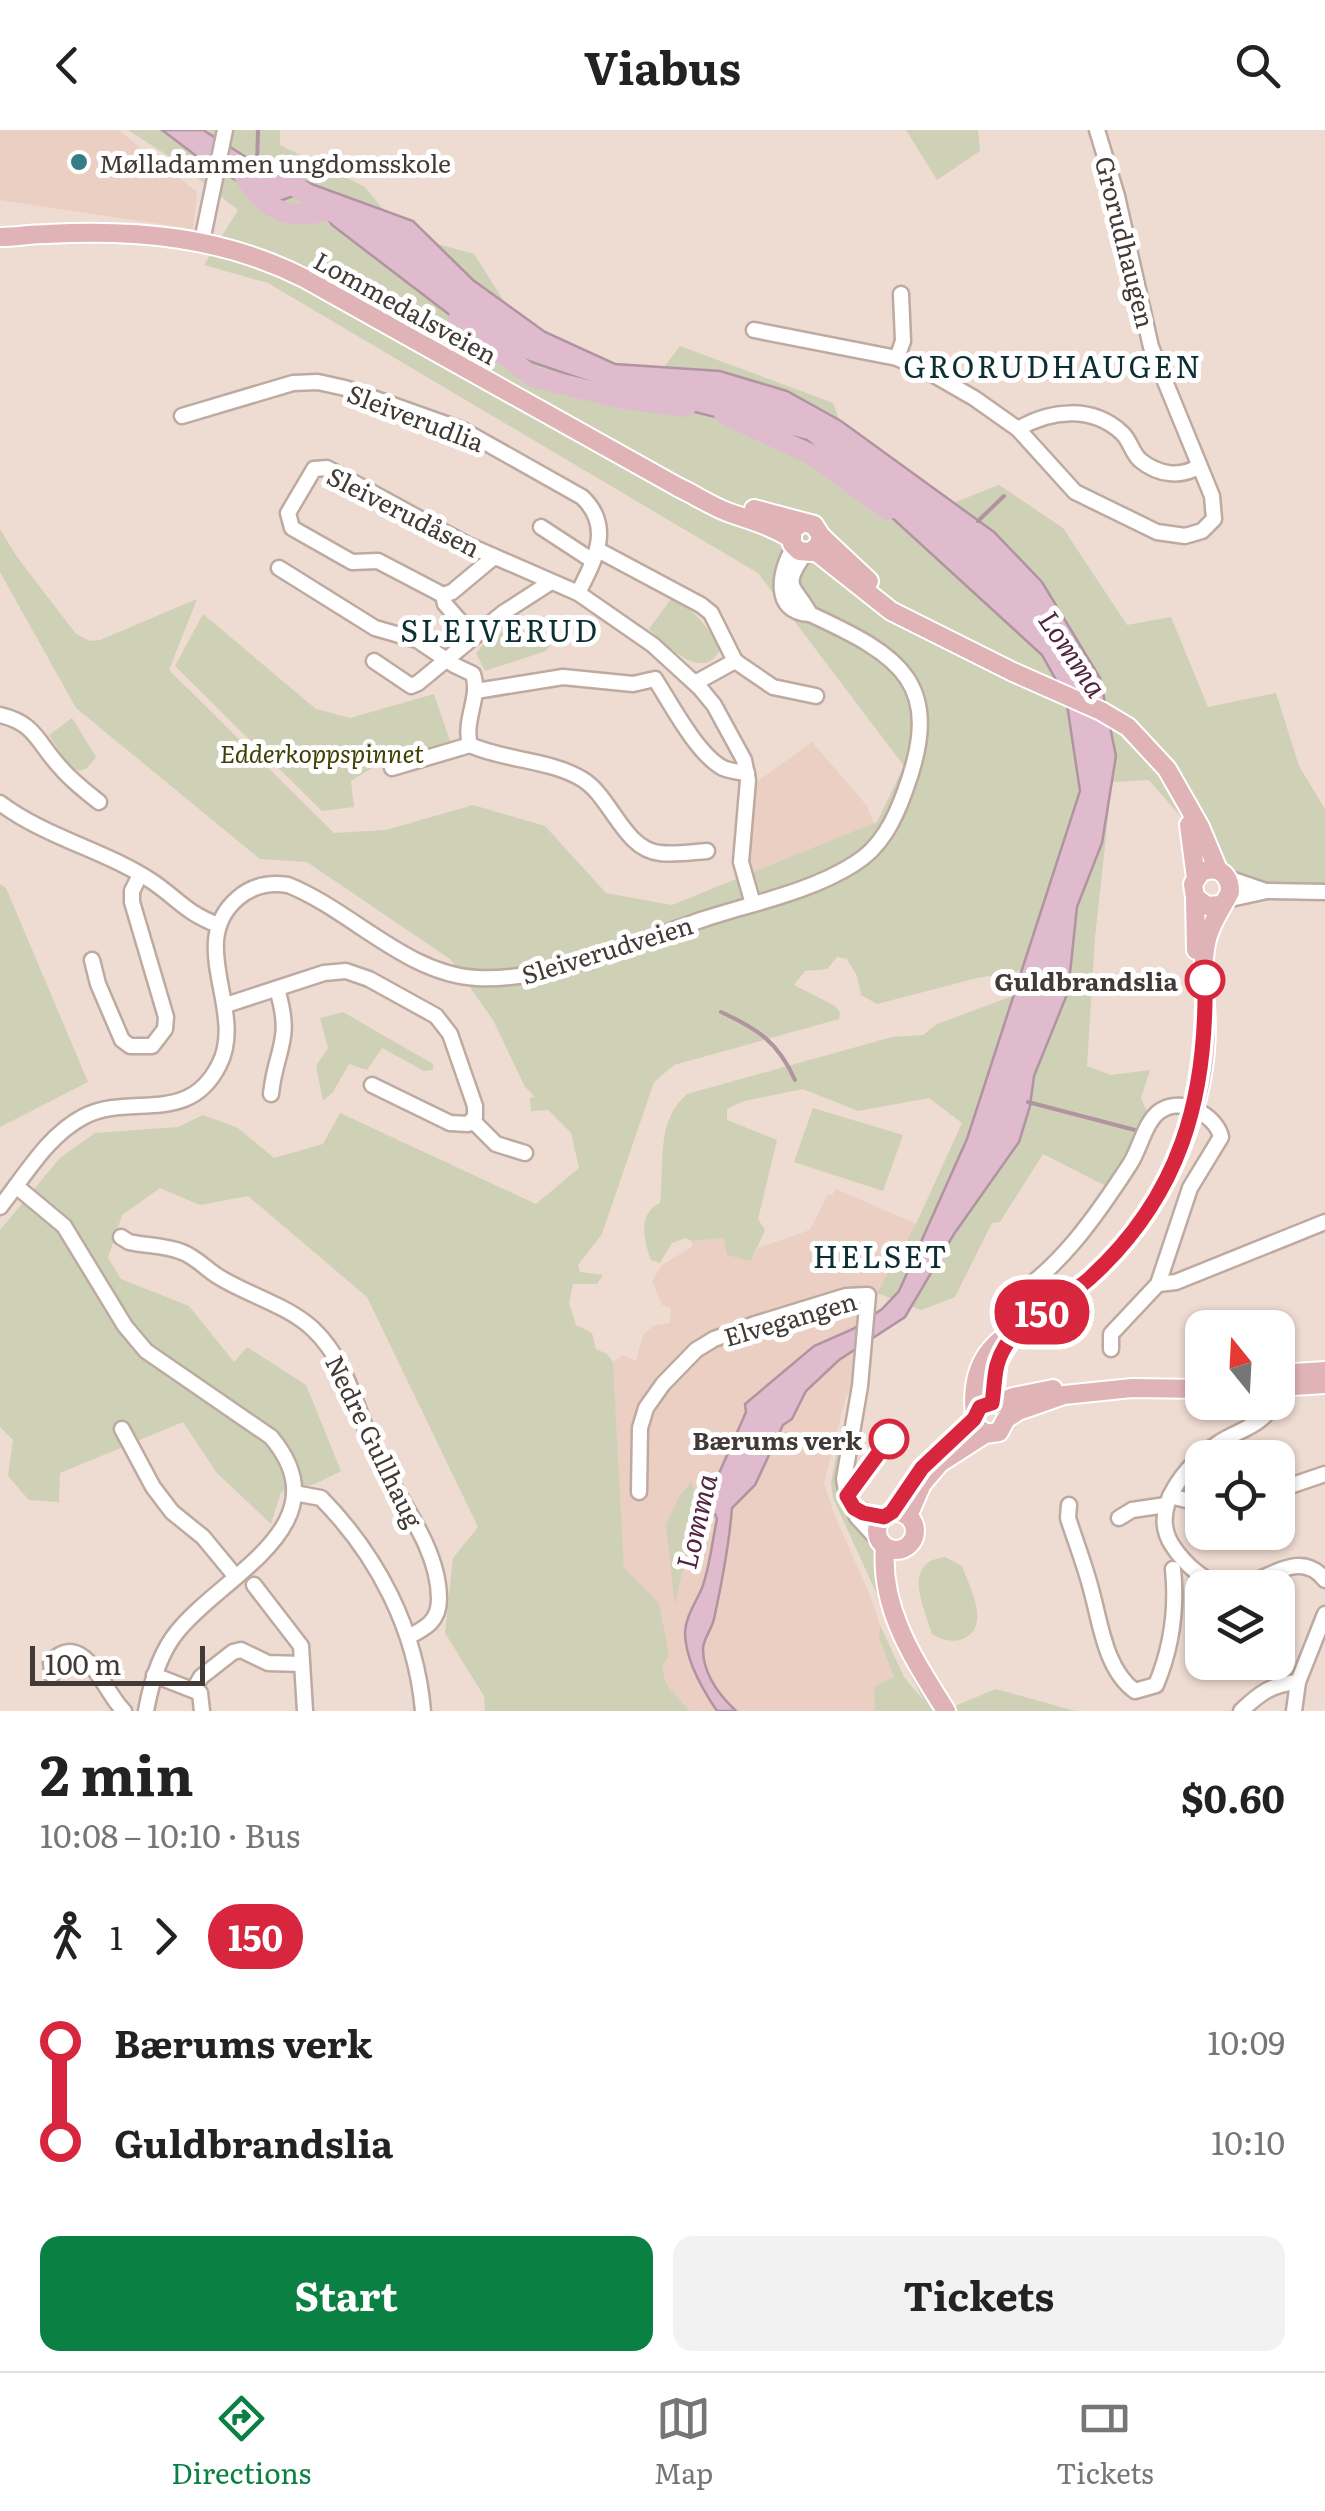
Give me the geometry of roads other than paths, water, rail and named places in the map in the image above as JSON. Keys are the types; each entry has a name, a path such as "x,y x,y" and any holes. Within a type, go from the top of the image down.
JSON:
{"main road":[{"name":"Lommedalsveien","path":"0,226 49,234"},
{"name":"Lommedalsveien","path":"0,237 139,234 202,241 256,256 304,278 650,472 715,503 723,511 804,541 891,611 1128,727 1156,755 1184,800"},
{"path":"988,1415 976,1387 988,1353 1008,1331 1088,1280 1134,1231 1173,1166 1193,1110 1206,1029 1204,954 1230,889 1184,800"},
{"path":"1184,800 1194,846 1195,1009 1200,1070"},
{"path":"1196,887 1205,870 1223,874"},
{"path":"1196,887 1208,906 1223,902"},
{"path":"1295,1373 1325,1370"},
{"path":"946,1711 898,1630 888,1595 878,1524 895,1515 922,1468 988,1415 1048,1390 1185,1379"},
{"path":"1295,1386 1325,1384"},
{"path":"988,1415 1073,1394 1132,1388 1185,1389"},
{"path":"895,1515 916,1530 895,1579 896,1603 907,1644"},
{"path":"883,1544 898,1550 910,1544"}],"street":[{"name":"Grorudhaugen","path":"754,330 896,358 927,371 1018,430 1075,492 1157,532 1185,536 1202,531 1214,519 1212,496 1151,347 1117,196 1097,130"},
{"path":"202,241 224,135"},
{"path":"896,358 902,340 901,294"},
{"name":"Sleiverudlia","path":"182,416 292,384 318,382 345,388 463,430 582,496 598,521 596,556"},
{"path":"1018,430 1037,418 1062,412 1098,419 1123,434 1140,460 1166,473 1186,474 1199,466"},
{"name":"Sleiverudåsen","path":"494,557 452,592 442,595 378,561 352,562 292,528 288,521 291,504 314,469 327,468 494,557 578,593 654,645 696,683 734,738 747,773 741,862 753,904"},
{"path":"541,526 701,604 711,613 735,661 773,687 816,696"},
{"name":"Sleiverudveien","path":"218,925 224,912 240,896 276,883 301,890 431,967 471,978 519,978 753,904 831,876 864,856 894,819 917,754 920,711 912,684 880,650 810,614 796,611 786,602 781,590 783,566 804,541"},
{"path":"578,593 596,556"},
{"path":"280,568 375,628 418,640 473,674 476,691 468,725 470,745"},
{"path":"374,661 411,686 503,613 551,582"},
{"path":"442,595 445,604 474,637"},
{"path":"696,683 735,661"},
{"path":"476,691 563,677 632,684 655,679 711,758 722,767 747,773"},
{"path":"0,716 16,719 30,728 61,769 98,802"},
{"path":"392,768 470,745 556,767 586,781 630,834 649,850 707,850"},
{"path":"0,803 66,842 153,882 183,909 218,925 216,959 228,1031 218,1068 196,1093 163,1106 110,1110 81,1118 52,1142 0,1207"},
{"path":"1223,874 1267,891"},
{"path":"92,960 122,1040 130,1046 152,1046 165,1030 166,1017 132,902 132,891 140,875"},
{"path":"1223,902 1267,891 1325,892"},
{"path":"226,1006 324,973 346,971 369,978 436,1016 450,1034 475,1106 473,1121"},
{"path":"271,1094 286,1024 277,989"},
{"path":"372,1085 450,1123 473,1121"},
{"path":"1007,1301 1030,1288 1071,1244 1132,1162 1152,1118 1171,1106 1208,1115 1218,1126 1221,1137 1190,1188 1158,1284 1112,1334 1112,1349"},
{"path":"473,1121 496,1144 525,1153"},
{"path":"16,1186 64,1226 124,1326 146,1351 272,1437 289,1466 294,1493 278,1538 200,1606 174,1635 154,1675 146,1711"},
{"path":"1158,1284 1176,1282 1325,1222"},
{"name":"Nedre Gullhaug","path":"122,1237 128,1242 186,1253 220,1278 310,1326 332,1351 352,1389 378,1457 419,1531 438,1584 440,1601 436,1616 428,1627 408,1637"},
{"name":"Elvegangen","path":"639,1492 640,1428 646,1408 696,1350 755,1324 846,1296 867,1303 858,1405 845,1462 844,1479 854,1508"},
{"path":"1250,1426 1254,1420"},
{"path":"1196,1570 1174,1548 1166,1533 1168,1500 1208,1450 1263,1420"},
{"path":"122,1429 153,1487 172,1512 202,1537 236,1577"},
{"path":"1295,1484 1325,1474"},
{"path":"294,1493 314,1494 330,1508 383,1580 408,1637 423,1711"},
{"path":"1119,1518 1132,1510 1168,1500 1185,1502"},
{"path":"1069,1505 1068,1518 1100,1628 1124,1683 1135,1691 1156,1684 1163,1667 1174,1610 1173,1569"},
{"path":"854,1508 895,1515"},
{"path":"854,1508 864,1526 883,1544"},
{"path":"1280,1570 1298,1565 1322,1573"},
{"path":"254,1585 299,1641 305,1711"},
{"path":"1294,1711 1298,1682 1325,1614"},
{"path":"194,1689 201,1677 241,1650 268,1663 302,1664"},
{"path":"52,1675 51,1662 56,1656 71,1652 79,1655 100,1675 113,1702 124,1711"},
{"path":"154,1675 200,1693 202,1711"},
{"path":"1241,1711 1265,1690 1298,1682"}],"water":[{"path":"162,130 203,130 257,164 413,221 473,280 545,332 615,364 720,371 787,391 841,421 994,532 1042,582 1100,678 1116,756 1102,843 1077,907 1068,992 1034,1076 1019,1142 954,1234 905,1317 839,1360 806,1391 792,1419 783,1425 755,1485 732,1508 717,1605 703,1649 713,1683 736,1711 717,1711 695,1673 686,1642 686,1626 705,1580 717,1519 715,1514 706,1513 705,1505 746,1412 745,1404 814,1346 853,1329 882,1309 899,1291 967,1139 1080,791 1066,698 1042,655 807,440 631,396 526,360 472,332 332,225 310,190 274,203 199,158"}],"waterway":[{"path":"257,165 258,130"},
{"name":"Lomma","path":"242,172 258,195 276,209 299,214 326,211"},
{"name":"Lomma","path":"279,180 344,217"},
{"name":"Lomma","path":"458,319 533,377 623,399 686,407"},
{"name":"Lomma","path":"724,414 812,455 888,510"},
{"path":"978,521 1004,496"},
{"path":"721,1012 766,1038 795,1080"},
{"path":"1028,1102 1135,1130"}],"place":[{"name":"Mølladammen ungdomsskole","path":"79,162"},
{"name":"Guldbrandslia","path":"1205,980"},
{"name":"Bærums verk","path":"889,1439"}],"district":[{"name":"GRORUDHAUGEN","path":"1053,365"},
{"name":"SLEIVERUD","path":"500,629"},
{"name":"HELSET","path":"881,1255"}],"park label":[{"name":"Edderkoppspinnet","path":"322,752"}]}
